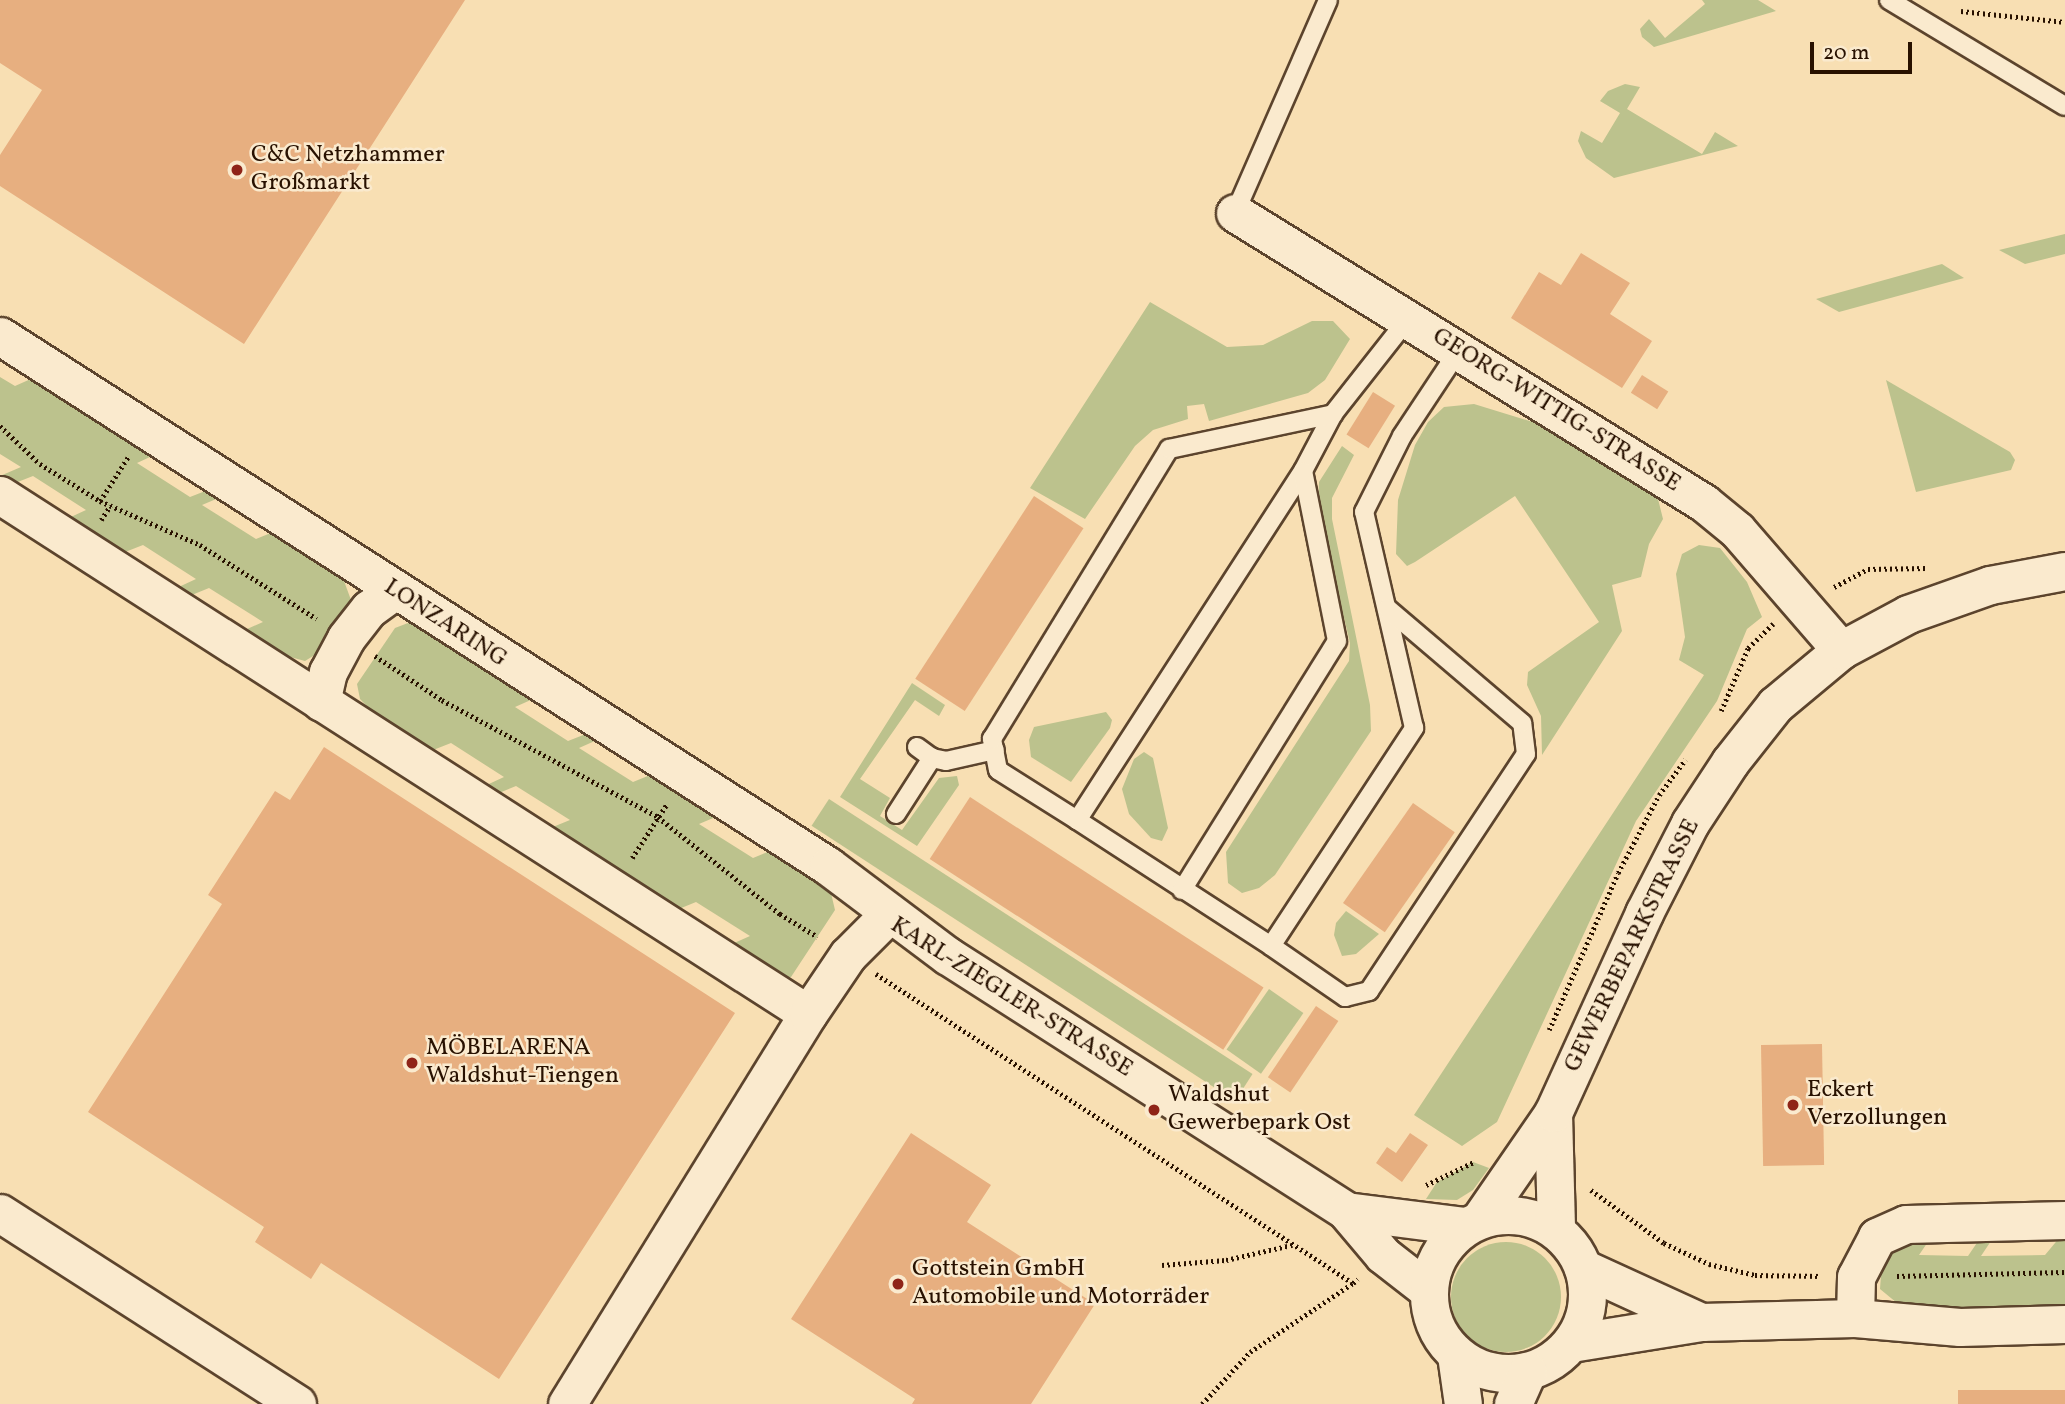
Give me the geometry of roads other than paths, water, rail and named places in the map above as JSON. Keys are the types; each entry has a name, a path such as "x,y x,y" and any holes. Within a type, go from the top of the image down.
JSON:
{"street":[{"name":"GEORG-WITTIG-STRASSE","path":"1235,213 1704,503 1737,530 1841,650"},
{"name":"LONZARING","path":"0,336 394,591 828,866 887,915"},
{"path":"0,495 808,1014"},
{"name":"GEWERBEPARKSTRASSE","path":"1428,1290 1440,1254 1473,1222 1553,1113 1690,823 1730,762 1775,705 1841,650 1919,610 1990,585 2065,571"},
{"path":"321,702 328,672 346,638 369,609 394,591"},
{"name":"KARL-ZIEGLER-STRASSE","path":"567,1404 808,1014 848,955 887,915 1346,1210 1383,1255 1428,1290"},
{"name":"GEWERBEPARKSTRASSE","path":"1553,1113 1556,1230"},
{"name":"KARL-ZIEGLER-STRASSE","path":"1346,1210 1406,1219 1473,1222"},
{"path":"0,1213 297,1404"},
{"path":"1473,1222 1506,1214 1532,1218 1556,1230 1583,1268 1701,1322"},
{"path":"1855,1318 1856,1277 1877,1237 1906,1224 2065,1220"},
{"path":"1456,1355 1490,1371 1528,1371 1552,1361 1571,1343 1586,1307 1583,1268"},
{"path":"1428,1290 1430,1314 1456,1355 1463,1404"},
{"path":"1571,1343 1701,1322 1855,1318 1960,1326 2065,1324"},
{"path":"1513,1404 1528,1371"}],"lane":[{"path":"1235,213 1328,0"},
{"path":"1889,0 2065,106"},
{"path":"1077,820 1303,471 1333,414 1407,320"},
{"path":"1271,946 1414,728 1364,512 1402,436 1459,350"},
{"path":"1333,414 1169,449 992,739 998,770 1271,946 1345,997 1369,991 1526,754 1522,723 1387,608"},
{"path":"1182,890 1337,641 1303,471"},
{"path":"896,814 925,752 946,761 995,750"}],"place":[{"name":"C&C Netzhammer Großmarkt","path":"237,170"},
{"name":"MÖBELARENA Waldshut-Tiengen","path":"412,1063"},
{"name":"Eckert Verzollungen","path":"1793,1105"},
{"name":"Waldshut Gewerbepark Ost","path":"1154,1110"},
{"name":"Gottstein GmbH Automobile und Motorräder","path":"898,1284"}]}
